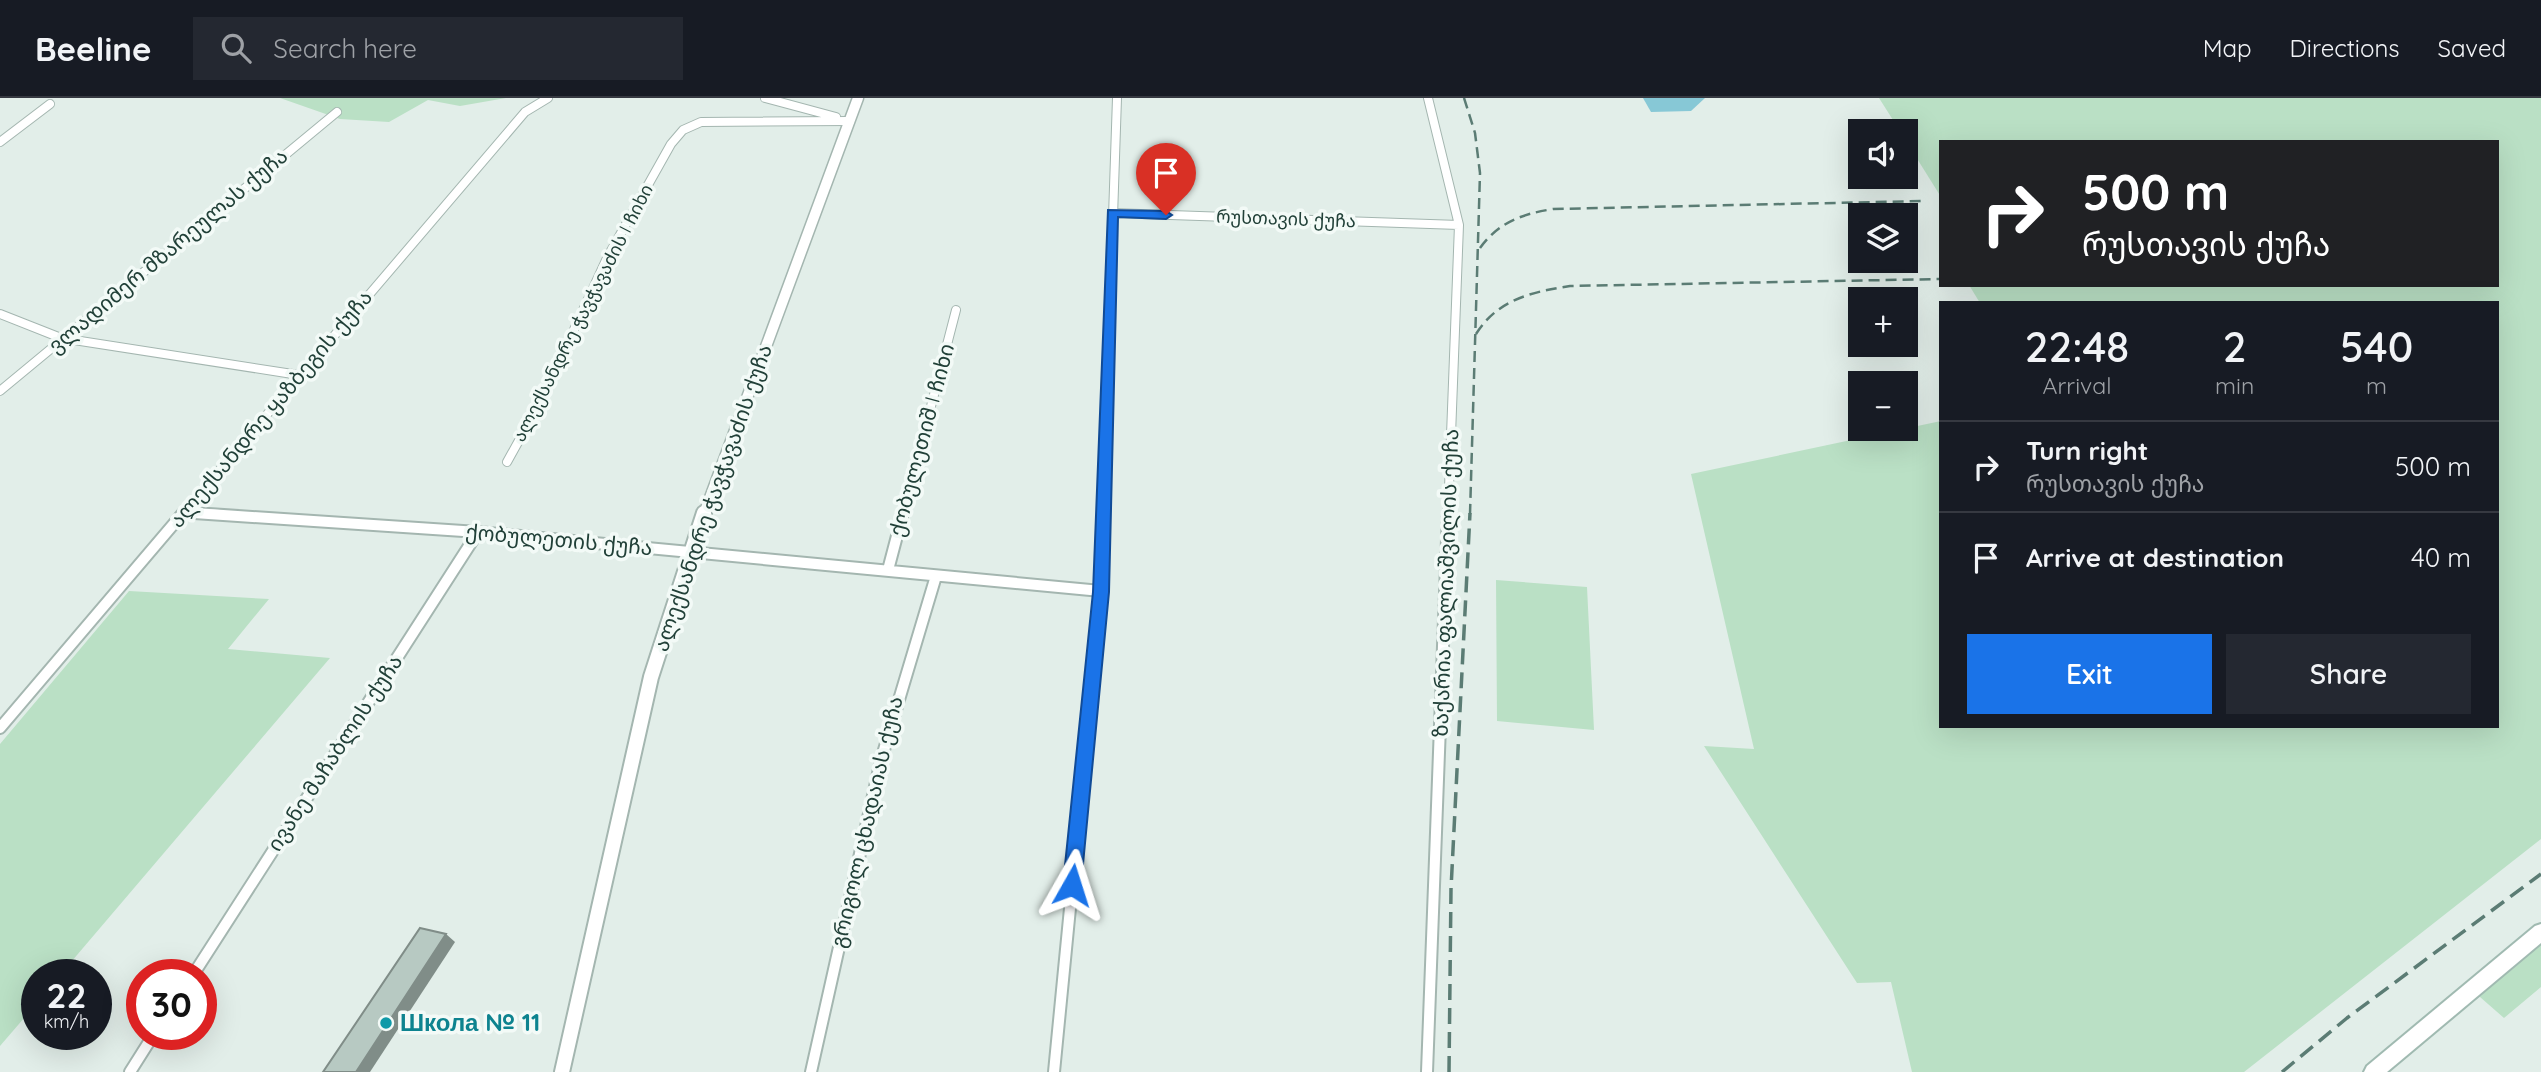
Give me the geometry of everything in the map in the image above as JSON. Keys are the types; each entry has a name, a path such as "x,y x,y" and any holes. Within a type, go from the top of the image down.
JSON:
{"main road":[{"path":"2373,1072 2541,933"}],"street":[{"name":"ალექსანდრე ყაზბეგის ქუჩა","path":"0,728 299,374 525,113 548,98"},
{"path":"765,98 850,121"},
{"name":"ალექსანდრე ჭავჭავაძის ქუჩა","path":"562,1072 651,677 690,551 858,98"},
{"path":"1054,1072 1101,592 1117,98"},
{"name":"ზაქარია ფალიაშვილის ქუჩა","path":"1427,1072 1460,225 1428,98"},
{"path":"0,142 50,104"},
{"name":"ვლადიმერ მზარეულას ქუჩა","path":"0,391 337,112"},
{"name":"ალექსანდრე ჭავჭავაძის I ჩიხი","path":"507,462 542,399 607,258 671,144 683,130 701,122 850,121"},
{"name":"რუსთავის ქუჩა","path":"1112,213 1460,225"},
{"name":"ქობულეთიშ I ჩიხი","path":"888,569 956,310"},
{"path":"0,314 61,338 299,374"},
{"name":"ქობულეთის ქუჩა","path":"183,512 478,532 888,569 1101,592"},
{"name":"ივანე მაჩაბლის ქუჩა","path":"203,959 478,532"},
{"name":"გრიგოლ ცხადაიას ქუჩა","path":"811,1072 856,855 903,671 936,576"},
{"path":"130,1072 144,1050"}],"green space":[{"path":"280,98 506,98 460,106 428,100 389,122 340,119"},
{"path":"1879,98 2541,98 2541,839 2244,1072 1912,1072 1891,982 1857,983 1704,746 1754,749 1691,474 1848,441 1918,441 1918,426 1939,421 1939,728 2499,728 2499,301 1979,301 1970,287 2499,287 2499,140 1939,140 1939,194 1918,160 1918,119 1892,119"},
{"path":"1496,580 1587,587 1594,730 1497,721"},
{"path":"129,591 269,599 228,649 330,658 74,959 21,959 21,1022 0,1046 0,744"},
{"path":"2541,932 2541,987 2504,1018 2472,990"}],"water":[{"path":"1643,98 1705,98 1691,111 1651,112"}],"building":[{"path":"420,928 446,934 356,1072 323,1072"}],"railway":[{"path":"1464,98 1475,133 1480,173 1470,514"},
{"path":"1480,248 1495,232 1512,221 1553,209 1923,201"},
{"path":"1476,334 1485,322 1505,305 1542,291 1570,286 1939,279"},
{"path":"1449,1072 1451,889 1470,513"},
{"path":"2282,1072 2347,1018 2541,874"}],"place":[{"name":"Школа № 11","path":"386,1023"}],"route":[{"path":"1072,885 1101,592 1112,213 1166,215"}]}
